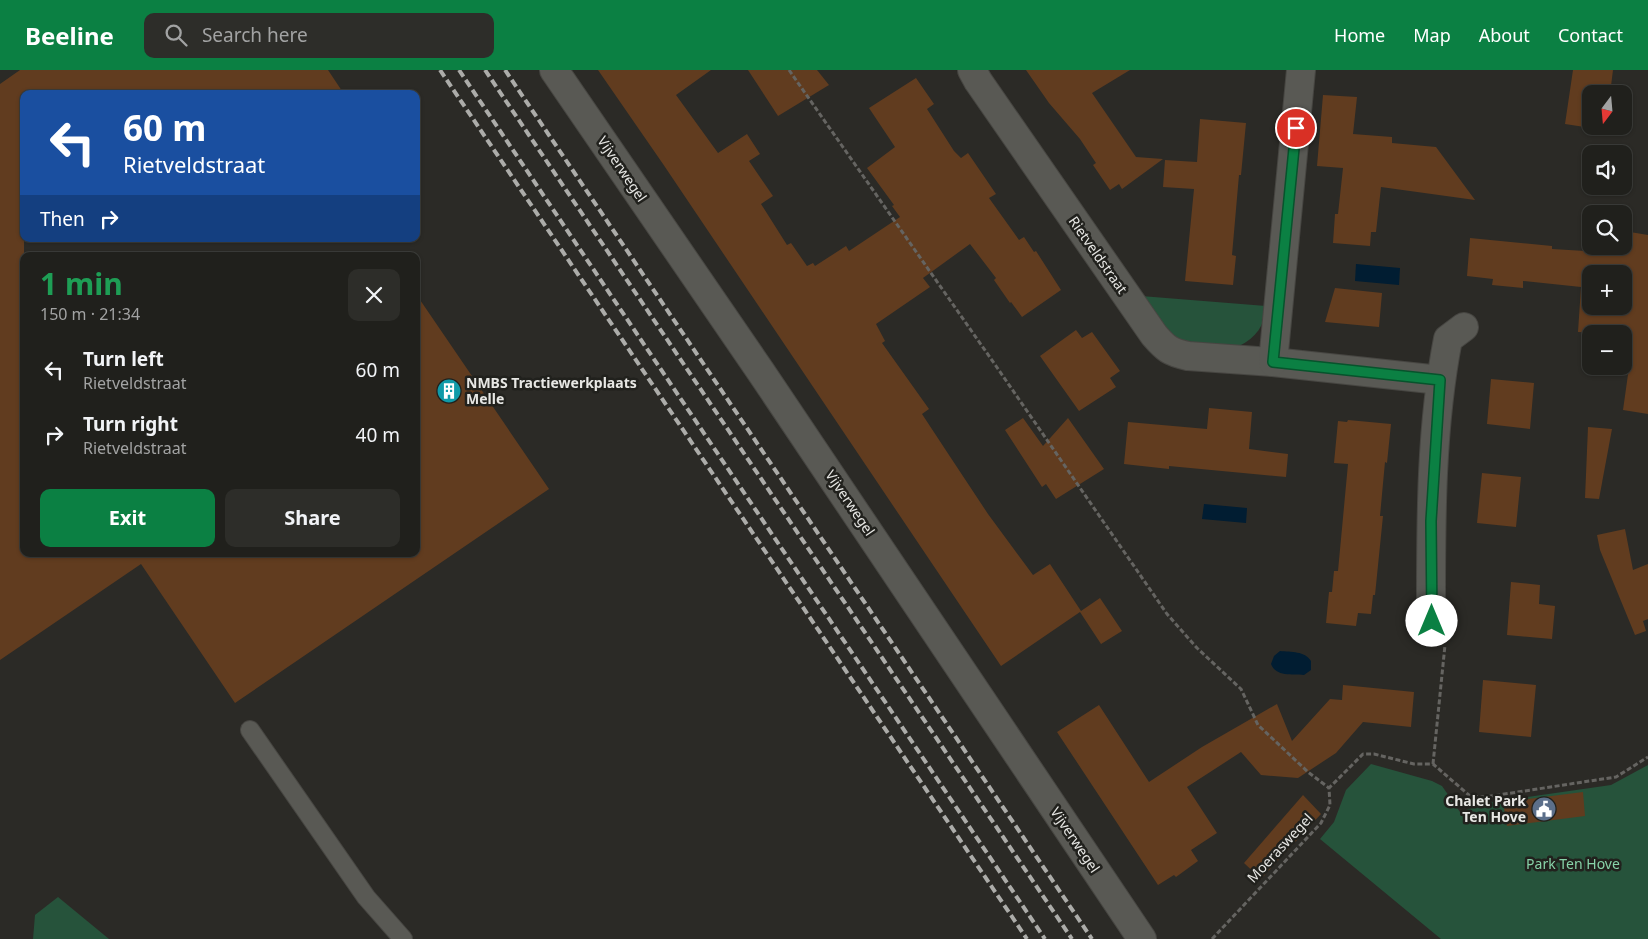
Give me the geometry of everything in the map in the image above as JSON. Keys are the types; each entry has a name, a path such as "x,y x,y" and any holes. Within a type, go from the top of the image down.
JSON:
{"street":[{"name":"Vijverwegel","path":"554,70 767,380 1142,939"},
{"name":"Rietveldstraat","path":"972,70 1154,335 1165,348 1188,356 1273,362 1440,380"},
{"path":"1273,362 1302,70"},
{"path":"1432,621 1431,521 1440,380 1448,339 1464,327"}],"lane":[{"path":"250,730 366,897 403,939"}],"path":[{"path":"789,70 1167,614 1197,648 1241,689 1258,725 1308,772 1329,788 1363,754 1374,754 1414,764 1433,764 1470,796 1485,797 1616,777 1648,757"},
{"path":"1432,621 1445,642 1436,751 1433,764"},
{"name":"Moeraswegel","path":"1212,939 1321,823 1330,805 1329,788"}],"green space":[{"path":"1141,296 1266,306 1262,325 1255,335 1245,343 1239,346 1198,347 1173,338"},
{"name":"Park Ten Hove","path":"1371,764 1432,781 1442,786 1460,812 1485,803 1611,785 1648,765 1648,939 1441,939 1320,839 1334,822 1346,790"},
{"path":"58,897 109,939 33,939 35,915"}],"water":[{"path":"1356,264 1400,268 1399,285 1355,281"},
{"path":"1204,504 1247,508 1246,523 1202,519"},
{"path":"1280,651 1305,655 1311,661 1311,670 1304,675 1280,673 1271,664 1274,656"}],"building":[{"name":"NMBS Tractiewerkplaats Melle","path":"20,70 328,70 341,90 20,90 20,242 24,242 24,252 20,252 20,557 420,557 420,300 549,489 235,703 141,564 0,660 0,84"},
{"path":"598,70 711,70 676,95 718,153 747,134 760,154 749,161 773,196 761,204 787,245 791,243 807,266 813,263 815,266 846,246 849,251 900,217 892,206 894,205 867,168 895,147 869,108 916,78 934,104 927,109 954,151 961,158 968,153 996,194 989,198 1019,240 1024,237 1034,252 1036,251 1061,290 1022,317 1010,303 994,280 996,278 970,244 923,278 930,287 876,324 885,341 882,343 929,409 922,414 988,514 1033,575 1050,564 1081,611 1100,598 1122,631 1101,644 1080,612 1001,666"},
{"path":"748,70 817,70 829,85 778,116"},
{"path":"1026,70 1130,70 1092,93 1136,157 1163,159 1122,189 1119,184 1110,190 1093,165 1096,163 1080,139 1049,103"},
{"path":"1573,70 1613,70 1611,85 1582,85 1582,127 1565,124"},
{"path":"1323,95 1357,97 1353,134 1392,137 1392,143 1436,147 1475,200 1381,187 1376,232 1371,232 1370,246 1333,243 1335,214 1338,214 1343,168 1317,166"},
{"path":"1200,119 1246,123 1232,255 1236,256 1233,285 1185,281 1194,189 1163,187 1165,160 1197,162"},
{"path":"1632,232 1648,235 1648,414 1623,410 1628,375 1632,375 1632,325 1582,325 1582,332 1578,332 1581,287 1523,281 1523,288 1492,285 1493,279 1467,276 1470,238 1552,246 1552,249 1582,251 1582,255 1632,255"},
{"path":"1335,288 1382,293 1379,327 1325,322"},
{"path":"1076,330 1082,338 1092,332 1120,371 1110,378 1116,387 1079,411 1040,356"},
{"path":"1491,379 1534,383 1530,429 1487,424"},
{"path":"1209,408 1252,412 1249,449 1288,454 1286,477 1169,466 1169,469 1124,464 1128,422 1207,429"},
{"path":"1023,418 1043,446 1068,418 1104,469 1056,499 1046,484 1042,487 1005,430"},
{"path":"1348,420 1391,424 1387,463 1385,462 1380,516 1383,516 1375,595 1373,595 1371,614 1358,613 1356,626 1326,623 1329,592 1332,592 1334,571 1338,571 1348,464 1334,463 1338,421 1347,422"},
{"path":"1588,427 1612,429 1599,499 1585,498"},
{"path":"1482,473 1521,477 1516,527 1477,523"},
{"path":"1625,529 1633,570 1648,564 1648,619 1643,621 1646,631 1635,635 1600,550 1597,535"},
{"path":"1511,582 1540,585 1539,604 1555,606 1552,639 1507,635"},
{"path":"1483,680 1536,685 1531,737 1479,732"},
{"path":"1343,685 1414,692 1411,727 1363,722 1336,753 1298,778 1261,775 1241,752 1187,787 1217,833 1191,850 1198,861 1176,877 1174,875 1158,885 1057,732 1099,705 1149,782 1202,747 1277,704 1292,741 1330,699 1342,700"},
{"name":"Chalet Park Ten Hove","path":"1583,792 1585,816 1507,826 1503,802"},
{"path":"1303,795 1321,814 1261,879 1244,863"}],"railway":[{"path":"440,70 1027,939"},
{"path":"459,70 1045,939"},
{"path":"485,70 1072,939"},
{"path":"505,70 1092,939"}],"place":[{"name":"NMBS Tractiewerkplaats Melle","path":"449,391"},
{"name":"Chalet Park Ten Hove","path":"1544,809"}],"route":[{"path":"1296,128 1273,362 1440,380 1431,521 1432,621"}]}
